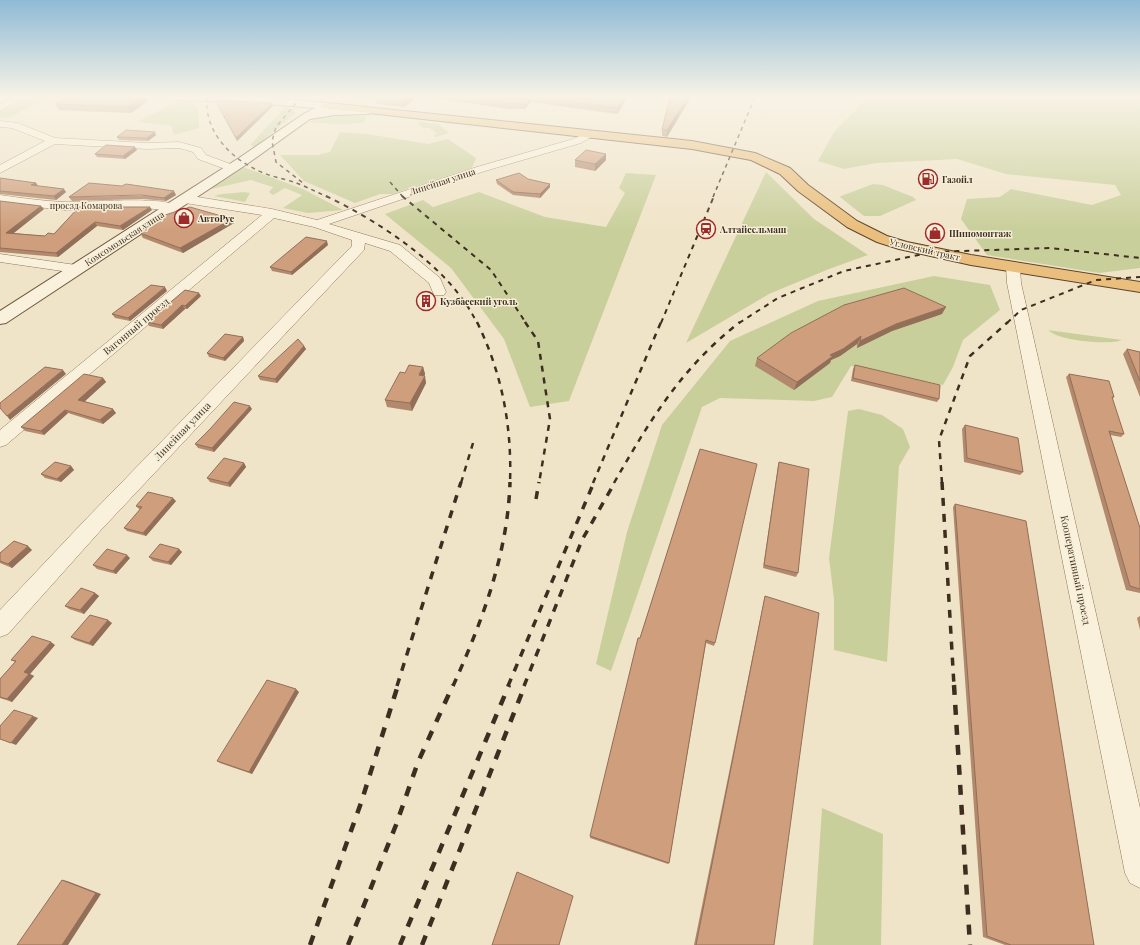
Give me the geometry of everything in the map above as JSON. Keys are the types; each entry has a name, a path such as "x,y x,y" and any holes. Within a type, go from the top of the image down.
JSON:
{"highway":[{"name":"Угловский тракт","path":"646,141 733,152 755,157 780,168 808,192 852,224 882,239 932,252 1012,267 1140,287"}],"main road":[{"name":"Комсомольская улица","path":"0,319 271,141"}],"street":[{"path":"0,170 53,141"},
{"path":"55,141 147,146 179,145 196,150 202,157 232,168"},
{"name":"Линейная улица","path":"318,224 475,171 577,141"},
{"name":"проезд Комарова","path":"0,198 65,206 146,204 171,207"},
{"path":"185,199 272,213 318,224 326,228 358,236 395,248 435,281 439,292"},
{"name":"Вагонный проезд","path":"0,440 272,213"},
{"name":"Линейная улица","path":"0,626 94,524 358,247 358,236"},
{"path":"0,258 76,269"},
{"name":"Кооперативный проезд","path":"1012,267 1140,873"}],"green space":[{"path":"254,141 262,141 255,147 250,145"},
{"path":"335,141 410,141 428,144 440,141 451,141 476,158 472,168 392,194 380,194 355,203 304,181 280,155 317,155 330,152"},
{"path":"829,141 1140,141 1140,268 1099,273 987,255 961,219 967,199 1000,197 1011,189 1092,205 1121,195 1115,185 1006,174 957,159 877,163 844,169 818,161"},
{"path":"243,167 303,189 343,210 308,213 283,208 302,195 285,188 273,195 269,192 273,187 251,180 211,189"},
{"path":"766,172 814,219 868,255 829,269 769,294 686,343"},
{"path":"626,173 656,175 569,401 530,407 504,339 451,268 385,214 423,200 433,207 479,192 545,217 606,227 625,193 619,188"},
{"path":"873,184 883,185 913,197 916,200 880,216 864,216 840,197"},
{"path":"244,192 250,193 245,202 214,196 222,194"},
{"path":"934,276 990,285 1000,310 963,340 953,367 943,385 851,366 832,397 814,401 720,398 702,407 611,671 596,664 627,532 662,425 730,341 818,301"},
{"path":"1048,330 1122,340 1109,342 1081,341 1058,336"},
{"path":"859,409 882,415 903,429 910,447 899,466 887,662 834,650 834,599 829,558 848,411"},
{"path":"822,808 883,834 881,945 813,945"}],"building":[{"path":"106,145 135,147 123,156 95,154"},
{"path":"586,150 606,154 595,164 575,160"},
{"path":"519,173 528,179 550,184 540,194 513,192 496,180"},
{"path":"0,178 36,183 31,185 64,189 54,196 0,191"},
{"path":"89,183 122,186 126,184 174,191 164,198 141,195 69,197"},
{"path":"0,201 41,206 6,233 45,236 48,233 54,234 79,207 150,207 120,226 95,222 56,253 0,248"},
{"path":"190,207 232,219 180,248 140,233 147,229 143,228 162,216"},
{"path":"306,237 327,241 291,272 270,267"},
{"path":"151,285 165,287 128,318 112,314"},
{"path":"904,288 946,307 896,324 860,341 861,336 843,349 830,355 833,356 797,382 757,358 791,333 844,305"},
{"path":"185,290 199,293 185,306 182,305 161,325 147,322"},
{"path":"225,334 243,337 223,358 207,353"},
{"path":"298,339 304,346 275,379 258,376"},
{"path":"1127,349 1140,352 1140,381"},
{"path":"409,365 423,367 419,375 425,376 410,403 385,400 400,372 405,373"},
{"path":"855,365 940,385 939,399 853,378"},
{"path":"45,367 63,370 7,416 0,408 0,403"},
{"path":"84,374 103,378 78,400 113,409 100,420 65,410 41,431 21,427"},
{"path":"1069,374 1109,381 1114,397 1112,397 1124,434 1109,431 1140,528 1140,589 1130,586"},
{"path":"234,402 250,406 212,448 195,444 210,429"},
{"path":"965,425 1018,438 1023,472 967,458"},
{"path":"700,449 757,464 715,643 706,640 669,863 590,836 638,638 640,638"},
{"path":"224,458 244,463 228,483 207,478"},
{"path":"55,462 71,466 57,479 41,474"},
{"path":"779,462 809,469 798,573 764,565"},
{"path":"148,492 173,498 143,533 124,528 142,507 136,506"},
{"path":"955,504 1026,521 1094,945 1011,945 987,936"},
{"path":"14,541 28,546 8,564 0,561 0,553"},
{"path":"160,544 179,549 168,562 149,557"},
{"path":"107,549 127,555 113,571 93,565"},
{"path":"81,588 95,593 80,610 65,606"},
{"path":"765,596 819,613 774,945 696,945"},
{"path":"90,615 108,620 89,643 71,637"},
{"path":"32,636 51,642 24,672 29,674 7,699 0,697 0,679 16,661 11,660"},
{"path":"267,680 296,689 249,772 217,761"},
{"path":"14,710 33,716 11,743 0,739 0,726"},
{"path":"517,872 573,896 559,945 492,945"},
{"path":"62,880 96,893 62,945 17,945"}],"railway":[{"path":"221,141 226,148 243,162 258,170 294,182 327,197"},
{"path":"272,141 276,162 303,183"},
{"path":"713,197 736,141"},
{"path":"390,182 402,196"},
{"path":"402,196 491,270 526,323"},
{"path":"661,323 714,196"},
{"path":"327,197 369,219 412,248 450,283 465,303 477,323"},
{"path":"739,323 778,298 844,271 932,252 1050,248 1140,258"},
{"path":"1007,323 1021,310 1096,280 1140,277"},
{"path":"477,322 493,361 504,400 509,441 510,482"},
{"path":"525,322 538,341 550,419 539,483"},
{"path":"593,483 661,322"},
{"path":"614,483 654,416 684,376 719,339 740,322"},
{"path":"942,483 939,440 970,356 1008,322"},
{"path":"461,483 473,443"},
{"path":"397,686 461,482"},
{"path":"453,686 474,637 492,587 504,535 510,482"},
{"path":"536,499 539,482"},
{"path":"508,686 594,482"},
{"path":"524,686 582,540 615,482"},
{"path":"942,482 954,686"},
{"path":"310,945 361,803 398,685"},
{"path":"348,945 396,825 418,762 453,685"},
{"path":"400,945 509,685"},
{"path":"422,945 525,685"},
{"path":"954,685 970,945"}],"place":[{"name":"Газойл","path":"928,179"},
{"name":"АвтоРус","path":"184,218"},
{"name":"Алтайсельмаш","path":"706,229"},
{"name":"Шиномонтаж","path":"935,233"},
{"name":"Кузбасский уголь","path":"426,301"}]}
